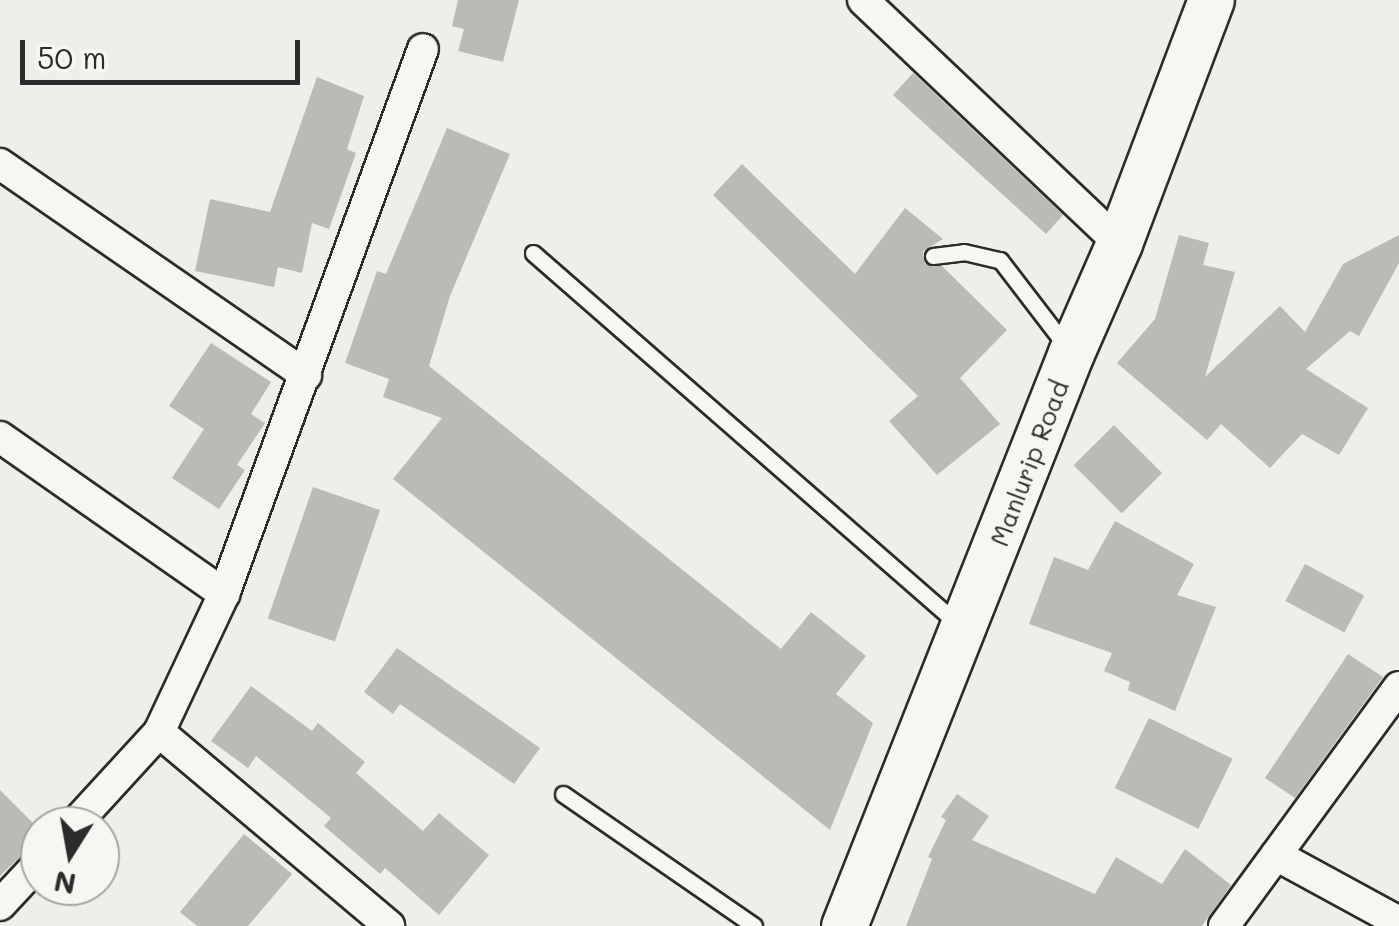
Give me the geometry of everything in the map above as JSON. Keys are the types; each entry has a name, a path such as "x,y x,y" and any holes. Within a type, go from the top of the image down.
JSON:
{"main road":[{"name":"Manlurip Road","path":"844,926 965,630 1071,353 1119,243 1211,0"}],"street":[{"path":"864,0 1119,243"},
{"path":"92,806 160,732 224,594 423,48"},
{"path":"0,164 306,375"},
{"path":"0,438 224,594"},
{"path":"1224,926 1399,687"},
{"path":"160,732 389,926"},
{"path":"1276,856 1399,922"},
{"path":"0,905 20,884"}],"lane":[{"path":"933,256 964,252 1000,260 1071,353"},
{"path":"533,253 965,630"},
{"path":"564,794 754,926"}],"building":[{"path":"458,0 519,0 503,62 458,51 464,29 452,26"},
{"path":"913,73 1063,215 1046,234 893,95"},
{"path":"317,77 364,96 347,149 356,153 329,229 312,223 302,273 278,267 274,287 195,271 210,199 270,212"},
{"path":"447,128 510,154 450,296 429,366 781,649 811,612 866,656 836,694 873,723 830,830 393,479 442,418 383,397 389,379 345,363 377,271 386,274"},
{"path":"742,164 855,274 905,208 943,239 923,251 925,264 942,266 1007,330 960,378 1000,424 937,475 889,421 918,396 713,195"},
{"path":"1179,235 1209,243 1203,265 1235,272 1205,377 1280,306 1305,332 1343,264 1399,235 1399,263 1359,336 1350,331 1306,369 1368,408 1339,455 1302,434 1270,468 1221,424 1207,440 1117,363 1155,319"},
{"path":"211,343 271,382 251,414 265,423 237,465 245,470 219,509 172,478 204,429 169,406"},
{"path":"1114,425 1162,473 1122,513 1074,465"},
{"path":"313,487 380,510 335,642 268,618"},
{"path":"1115,521 1194,564 1177,595 1216,607 1175,711 1128,690 1130,682 1104,671 1112,653 1029,624 1054,557 1088,570"},
{"path":"1305,564 1364,595 1344,633 1285,601"},
{"path":"397,648 540,748 514,784 400,704 393,714 364,692"},
{"path":"1348,654 1383,677 1295,798 1265,778"},
{"path":"251,686 312,731 318,723 365,762 356,773 423,831 439,813 489,855 439,915 385,868 380,874 324,826 331,818 256,756 248,768 211,741"},
{"path":"1149,718 1233,759 1198,829 1115,788"},
{"path":"0,790 20,810 20,856 0,876"},
{"path":"957,794 989,816 972,840 1095,894 1116,857 1162,884 1185,849 1231,885 1202,926 906,926 932,859 928,857 946,820 941,817"},
{"path":"244,834 292,874 248,926 197,926 180,912"}]}
